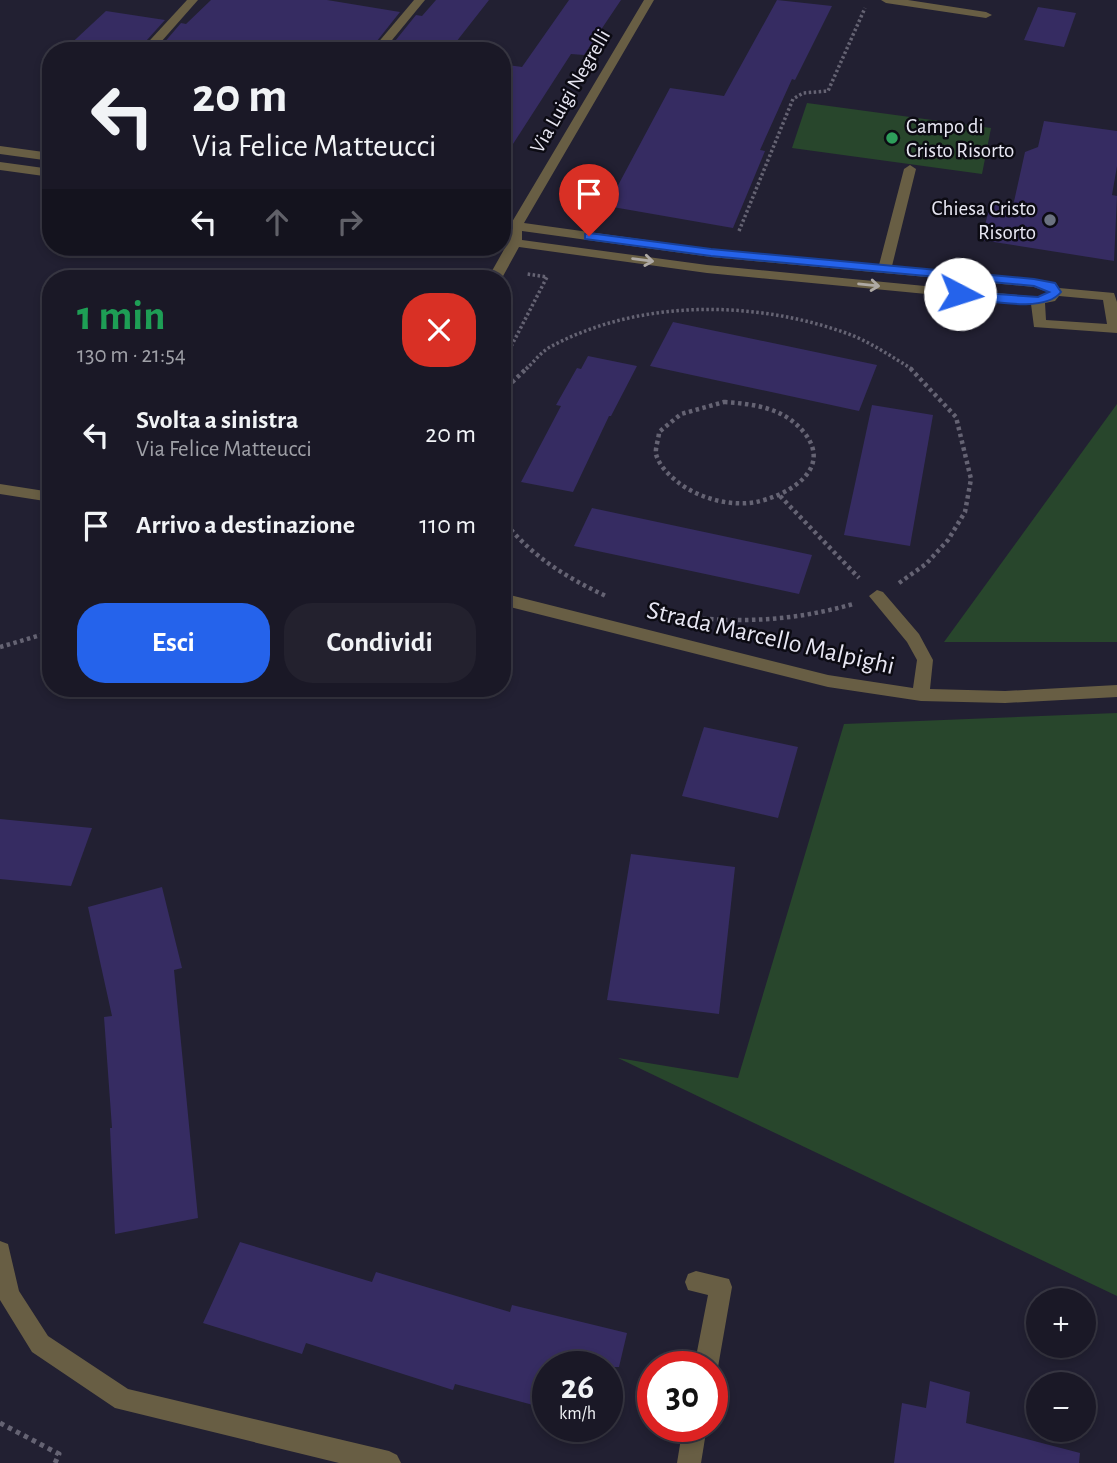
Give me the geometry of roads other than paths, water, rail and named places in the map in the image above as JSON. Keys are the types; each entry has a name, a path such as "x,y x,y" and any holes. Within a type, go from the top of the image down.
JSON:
{"street":[{"path":"154,42 193,0"},
{"path":"385,42 420,0"},
{"name":"Via Luigi Negrelli","path":"511,222 649,0"},
{"path":"886,0 986,15"},
{"path":"0,150 42,156"},
{"path":"0,166 42,172"},
{"path":"37,171 42,166"},
{"path":"884,270 911,169"},
{"path":"511,225 729,255 1034,283 1051,286 1055,292"},
{"path":"511,242 706,269 1038,301 1050,298 1055,292"},
{"path":"1038,301 1039,324 1115,329 1109,296 1055,292"},
{"path":"0,489 42,496"},
{"path":"877,596 913,638 925,660 921,695"},
{"name":"Strada Marcello Malpighi","path":"511,602 828,681 921,695 1005,697 1117,691"},
{"path":"0,1251 9,1295 40,1344 123,1400 389,1463"},
{"path":"696,1282 721,1287 709,1351"},
{"path":"689,1463 692,1442"}],"place":[{"name":"Campo di Cristo Risorto","path":"892,138"},
{"name":"Chiesa Cristo Risorto","path":"1050,220"}]}
